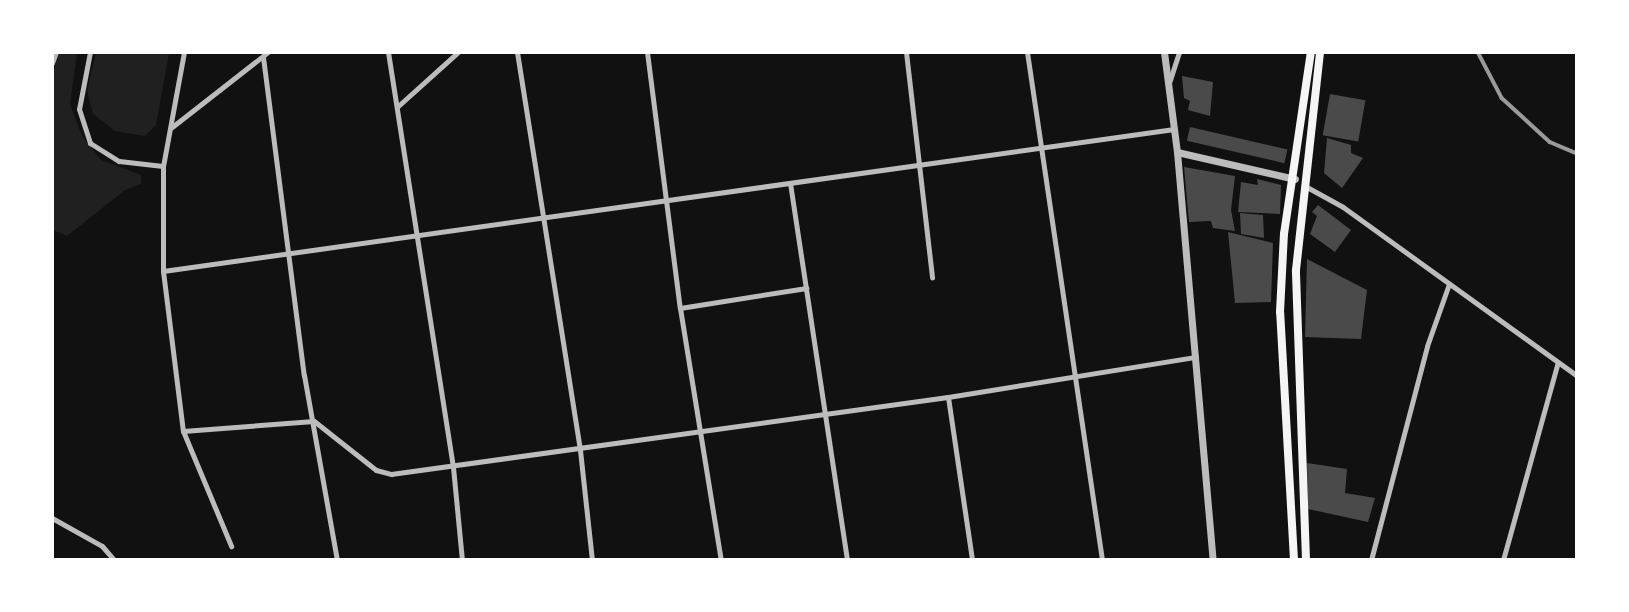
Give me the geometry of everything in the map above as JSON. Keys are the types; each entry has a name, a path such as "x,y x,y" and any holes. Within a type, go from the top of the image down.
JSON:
{"main road":[{"path":"1306,559 1296,270 1310,153 1311,53"},
{"path":"1294,559 1280,312 1284,234 1295,178 1311,53"},
{"path":"1295,178 1310,153"}],"street":[{"path":"52,63 56,52"},
{"path":"90,52 79,109 90,143 119,161 163,166"},
{"path":"184,52 163,166 163,271 183,431 231,546"},
{"path":"388,52 453,467 462,559"},
{"path":"397,107 458,52"},
{"path":"517,52 580,450 592,559"},
{"path":"647,52 680,309 721,559"},
{"path":"906,52 922,164 932,278"},
{"path":"1027,52 1073,379 1102,559"},
{"path":"1164,52 1177,152 1213,559"},
{"path":"1168,84 1179,52"},
{"path":"172,127 265,55"},
{"path":"265,55 314,421 337,559"},
{"path":"163,271 291,256 1174,129"},
{"path":"1177,152 1295,178"},
{"path":"790,183 828,414 847,559"},
{"path":"1305,186 1343,207 1577,375"},
{"path":"1371,559 1427,346 1449,284"},
{"path":"680,309 806,288"},
{"path":"183,431 314,421 376,470 391,474 580,450 1073,379 1196,357"},
{"path":"1503,559 1558,362"},
{"path":"948,397 972,559"},
{"path":"52,518 102,546 114,559"}],"shaded area":[{"path":"59,53 77,53 70,104 82,136 101,160 141,175 141,184 125,190 67,236 53,230 53,70"},
{"path":"96,53 169,53 156,125 145,136 115,131 93,114 87,91"}],"building":[{"path":"1182,76 1213,82 1210,116 1188,110 1190,101 1184,98"},
{"path":"1330,94 1365,100 1358,142 1323,135"},
{"path":"1190,127 1287,149 1284,163 1187,141"},
{"path":"1327,138 1351,145 1351,153 1363,158 1342,188 1324,173"},
{"path":"1184,167 1235,176 1231,210 1235,231 1213,228 1211,221 1189,222"},
{"path":"1257,179 1281,185 1280,214 1238,212 1241,182 1258,185"},
{"path":"1318,205 1351,230 1335,252 1310,234 1317,216 1312,212"},
{"path":"1240,213 1263,215 1264,238 1241,234"},
{"path":"1228,232 1273,243 1271,302 1235,303"},
{"path":"1307,259 1367,290 1361,339 1305,337"},
{"path":"1307,463 1347,469 1345,493 1375,498 1368,522 1308,509"}],"railway":[{"path":"1478,52 1502,98 1550,142 1576,153"}]}
